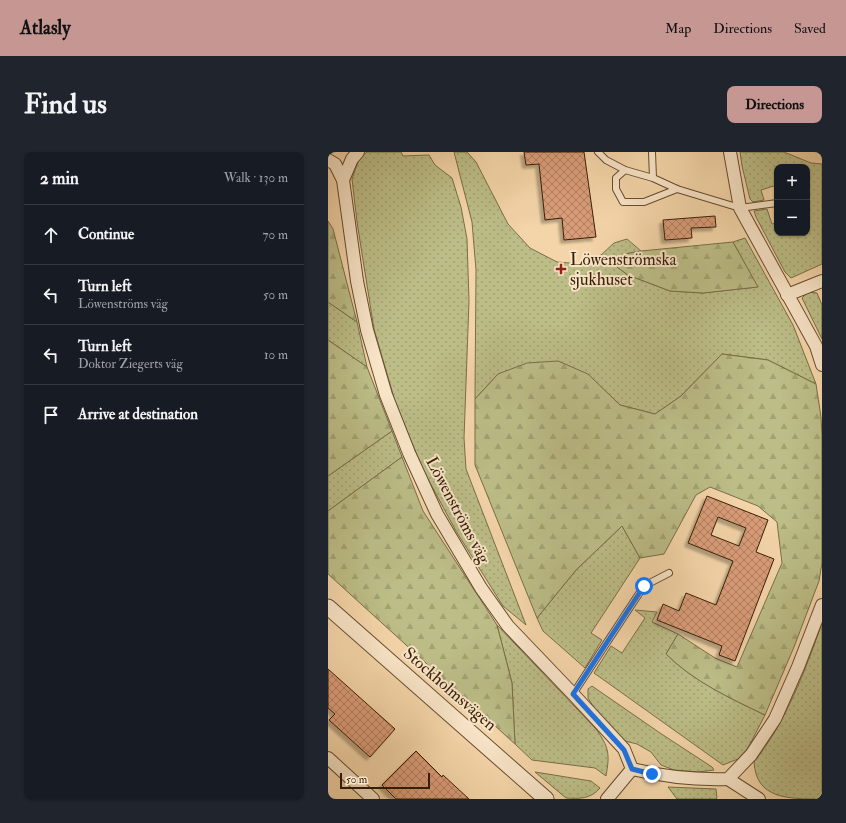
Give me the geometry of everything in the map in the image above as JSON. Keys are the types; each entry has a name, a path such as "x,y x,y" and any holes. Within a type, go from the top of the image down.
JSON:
{"street":[{"path":"343,180 352,159 358,152"},
{"path":"730,152 740,208 816,346 822,365"},
{"name":"Löwenströms väg","path":"328,160 335,164 343,180 357,281 367,330 386,396 409,453 437,514 481,588 508,626 624,750 632,769"},
{"path":"788,294 822,281"},
{"path":"728,779 751,756 775,719 798,667 822,605"},
{"name":"Stockholmsvägen","path":"328,607 546,799"},
{"path":"328,758 372,799"},
{"path":"607,799 632,769 652,774 698,780 728,779 758,799"}],"lane":[{"path":"598,152 606,160 625,170 653,178 677,189 740,208 774,203"},
{"path":"652,152 653,178"},
{"path":"625,170 616,178 616,189 623,202 644,202 677,189"},
{"path":"573,694 644,586 669,573"}],"green space":[{"path":"367,152 401,152 403,156 429,155 435,165 452,178 461,207 467,239 469,301 464,438 466,469 526,625 503,606 456,531 423,470 395,401 374,329 357,222 352,179 359,159"},
{"path":"454,152 467,152 476,162 508,224 530,248 557,262 581,264 601,255 614,243 627,239 641,251 625,254 617,267 628,275 670,291 703,293 757,287 733,242 745,238 793,325 816,384 768,360 722,354 681,396 655,414 620,405 587,374 498,374 475,399 476,270 472,222"},
{"path":"740,152 784,152 811,163 822,164 822,264 791,278 785,272 754,211 767,209 772,224 774,224 774,236 810,236 810,164 774,164 774,186 761,190 764,200 753,202 750,199"},
{"path":"328,221 333,229 357,322 328,302"},
{"path":"733,242 758,287 703,293 670,291 628,275 617,267 625,254 641,251"},
{"path":"808,292 817,293 822,305 822,339 802,298"},
{"path":"328,302 357,322 367,367 328,340"},
{"path":"328,340 367,367 392,431 328,476"},
{"path":"722,354 768,360 816,384 821,417 822,563 819,581 794,647 765,715 726,696 700,681 666,654 678,634 715,658 737,667 782,563 777,522 758,506 710,487 696,495 664,554 640,558 622,526 576,570 537,618 475,465 475,399 498,374 527,363 558,361 588,374 620,405 655,414 681,396"},
{"path":"392,431 402,457 328,511 328,476"},
{"path":"402,457 423,511 497,625 512,683 515,744 328,574 328,511"},
{"path":"622,526 640,558 591,633 602,640 585,668 543,631 537,618 576,570"},
{"path":"635,610 657,612 652,622 678,634 666,654 688,673 713,689 765,715 748,748 738,759 723,765 594,673 611,646 622,653 645,618"},
{"path":"822,623 822,799 786,797 767,790 756,774 754,762 776,730 794,696"},
{"path":"497,625 596,729 606,746 608,762 606,776 595,768 532,760 515,744 512,683"},
{"path":"592,686 712,767 714,770 698,772 674,770 661,765 651,752 637,744 625,741 596,711 588,698 588,689"},
{"path":"535,772 591,781 600,788 589,796 580,798 566,798"},
{"path":"668,787 716,789 717,798 677,799"}],"building":[{"path":"524,152 584,152 596,237 564,240 562,218 545,220 539,164 526,165"},
{"path":"715,216 716,227 691,228 692,238 665,240 663,220"},
{"path":"707,496 768,520 756,552 774,559 735,661 719,655 722,646 657,620 663,604 679,611 686,593 716,605 733,561 688,543","holes":["718,517 746,528 739,546 711,535"]},
{"path":"328,669 395,729 370,757 329,720 335,714 328,708"},
{"path":"416,751 442,777 443,775 469,799 396,799 382,785"}],"place":[{"name":"Löwenströmska sjukhuset","path":"561,269"}],"route":[{"path":"644,586 573,694 624,750 632,769 652,774"}]}
